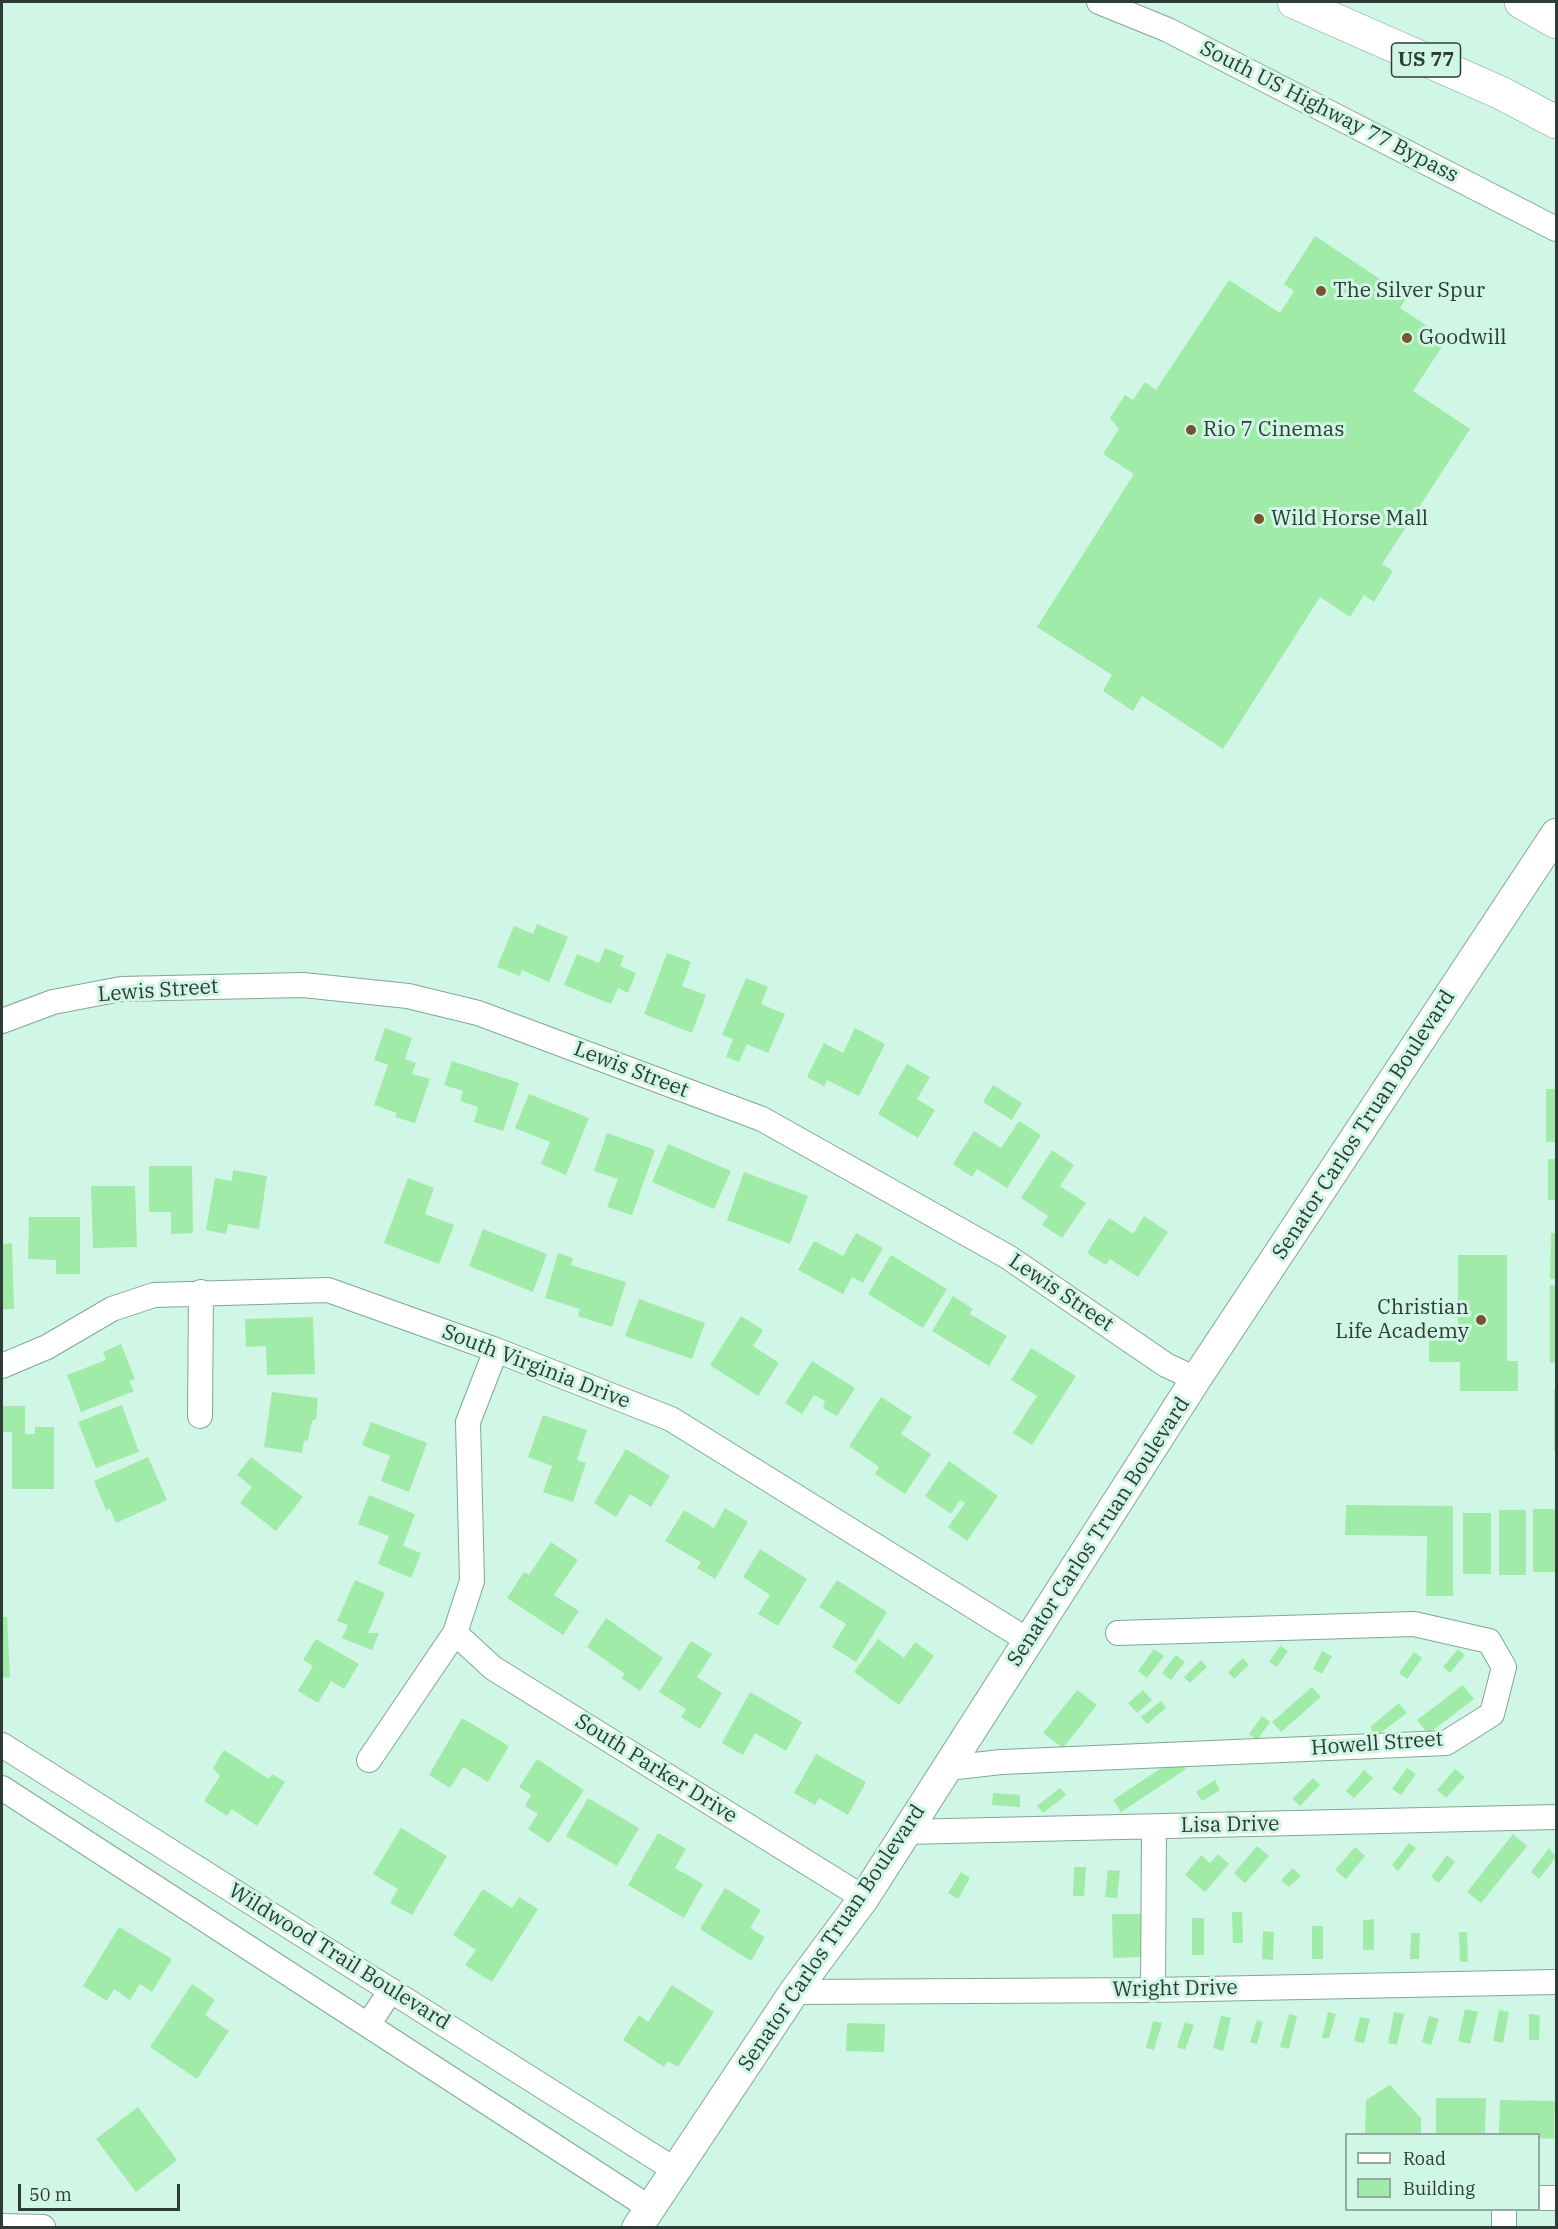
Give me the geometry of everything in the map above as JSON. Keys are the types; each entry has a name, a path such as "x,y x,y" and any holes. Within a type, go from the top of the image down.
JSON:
{"highway":[{"name":"US 77","path":"1294,2 1501,93 1557,122"},
{"path":"1521,2 1557,22"}],"main road":[{"name":"Senator Carlos Truan Boulevard","path":"644,2218 794,1992 864,1898 904,1832 948,1768 1196,1379 1557,834"}],"street":[{"name":"South US Highway 77 Bypass","path":"1099,2 1168,30 1557,229"},
{"name":"Lewis Street","path":"2,1022 53,1002 121,989 303,985 408,996 478,1013 762,1119 1008,1257 1166,1365 1196,1379"},
{"name":"South Virginia Drive","path":"2,1366 47,1347 112,1309 154,1294 328,1290 496,1350 671,1419 1029,1641"},
{"path":"200,1416 201,1292"},
{"path":"369,1760 455,1633 472,1581 468,1422 496,1350"},
{"name":"Howell Street","path":"948,1768 1001,1761 1446,1743 1492,1714 1504,1667 1489,1641 1414,1624 1118,1633"},
{"name":"South Parker Drive","path":"455,1633 493,1668 864,1898"},
{"name":"Wildwood Trail Boulevard","path":"2,1745 675,2170"},
{"name":"Wildwood Trail Boulevard","path":"2,1788 368,2025 644,2218"},
{"name":"Lisa Drive","path":"904,1832 1557,1817"},
{"path":"100,1851 121,1819"},
{"path":"1153,1990 1154,1827"},
{"name":"Wright Drive","path":"794,1992 1153,1990 1557,1982"},
{"path":"368,2025 391,1990"},
{"path":"1540,2198 1557,2198"},
{"path":"1504,2211 1504,2228"},
{"path":"2,2226 43,2227"}],"building":[{"name":"Wild Horse Mall","path":"1315,236 1407,297 1400,308 1447,339 1413,391 1470,429 1382,564 1393,571 1374,602 1364,595 1350,617 1320,597 1223,749 1142,696 1133,711 1103,691 1112,675 1037,627 1134,474 1103,454 1119,429 1110,418 1125,395 1133,400 1145,382 1156,390 1229,280 1280,313 1294,291 1284,284"},
{"path":"537,924 568,937 549,982 522,970 520,976 497,967 514,926 533,934"},
{"path":"605,948 624,956 620,966 636,973 628,993 618,988 611,1004 564,985 577,954 599,963"},
{"path":"667,953 691,962 682,986 706,995 692,1033 644,1014"},
{"path":"746,978 768,987 761,1004 785,1014 768,1053 747,1044 739,1062 726,1057 733,1039 722,1035"},
{"path":"385,1028 412,1038 405,1059 416,1063 412,1074 430,1079 415,1123 395,1117 397,1113 374,1105 388,1065 374,1060"},
{"path":"855,1028 885,1044 859,1096 827,1080 824,1086 807,1077 824,1043 843,1053"},
{"path":"452,1061 519,1083 503,1131 474,1122 478,1107 460,1101 463,1091 444,1085"},
{"path":"907,1064 930,1077 917,1099 935,1110 918,1138 878,1114"},
{"path":"993,1085 1022,1103 1012,1120 983,1102"},
{"path":"1546,1089 1556,1089 1556,1142 1546,1142"},
{"path":"529,1094 589,1118 566,1175 541,1164 550,1142 515,1128"},
{"path":"1019,1121 1041,1135 1007,1188 977,1169 972,1177 953,1164 974,1131 1001,1148"},
{"path":"607,1133 655,1150 632,1215 607,1207 618,1179 594,1171"},
{"path":"668,1144 731,1171 714,1209 652,1182"},
{"path":"1052,1150 1074,1165 1060,1186 1086,1203 1062,1238 1042,1225 1048,1216 1021,1198"},
{"path":"1548,1159 1556,1159 1556,1200 1548,1200"},
{"path":"149,1166 192,1166 193,1233 171,1234 171,1212 149,1212"},
{"path":"233,1170 267,1176 259,1229 228,1224 226,1234 206,1230 215,1178 232,1181"},
{"path":"744,1172 808,1196 790,1244 727,1220"},
{"path":"408,1178 434,1188 425,1214 454,1225 439,1264 384,1243"},
{"path":"91,1186 135,1186 137,1247 93,1248"},
{"path":"1144,1216 1168,1232 1138,1277 1110,1259 1106,1265 1087,1253 1109,1218 1133,1234"},
{"path":"29,1217 80,1217 80,1274 56,1274 56,1260 28,1259"},
{"path":"483,1229 547,1254 533,1292 469,1266"},
{"path":"856,1233 883,1248 863,1283 852,1277 843,1294 798,1270 814,1241 843,1256"},
{"path":"1551,1233 1556,1233 1556,1279 1550,1279"},
{"path":"12,1243 14,1309 2,1309 2,1244"},
{"path":"558,1253 573,1258 571,1265 626,1282 612,1327 578,1316 580,1309 545,1298"},
{"path":"891,1255 947,1289 923,1328 868,1294"},
{"path":"1458,1255 1507,1255 1507,1361 1518,1361 1518,1391 1460,1391 1460,1362 1429,1362 1429,1329 1458,1329"},
{"path":"1550,1285 1556,1285 1556,1363 1550,1363"},
{"path":"953,1296 973,1309 970,1314 1007,1336 989,1366 932,1331"},
{"path":"639,1299 705,1323 692,1359 625,1336"},
{"path":"741,1316 763,1330 753,1346 779,1363 758,1396 710,1365"},
{"path":"313,1317 315,1374 267,1375 266,1346 246,1347 245,1319"},
{"path":"121,1344 135,1379 129,1381 134,1391 81,1412 67,1375 106,1360 103,1352"},
{"path":"1031,1348 1076,1376 1032,1445 1013,1433 1037,1396 1011,1380"},
{"path":"812,1361 855,1388 837,1416 823,1408 825,1401 814,1395 802,1414 785,1403"},
{"path":"1554,1389 1556,1389 1556,1450 1554,1450"},
{"path":"272,1392 318,1398 316,1419 312,1421 308,1440 304,1441 302,1453 264,1447"},
{"path":"881,1397 912,1417 901,1434 931,1454 905,1494 875,1474 879,1467 849,1446"},
{"path":"122,1405 139,1452 96,1468 78,1422"},
{"path":"2,1406 25,1406 25,1434 35,1434 35,1427 54,1427 54,1489 12,1489 12,1432 2,1432"},
{"path":"543,1415 587,1430 577,1460 586,1463 573,1502 543,1492 552,1466 528,1457"},
{"path":"371,1422 427,1443 409,1492 381,1481 390,1456 362,1445"},
{"path":"626,1449 670,1476 651,1507 630,1494 616,1517 594,1503"},
{"path":"148,1457 167,1500 116,1523 110,1509 106,1510 94,1481"},
{"path":"251,1457 303,1497 276,1531 240,1503 252,1487 237,1475"},
{"path":"949,1461 998,1496 967,1541 948,1527 965,1503 960,1500 951,1514 925,1496"},
{"path":"369,1495 415,1514 403,1546 421,1553 411,1578 378,1564 389,1536 358,1524"},
{"path":"1346,1505 1453,1506 1453,1596 1426,1596 1427,1536 1345,1535"},
{"path":"725,1508 748,1522 715,1579 697,1568 701,1562 665,1541 684,1510 714,1528"},
{"path":"1533,1509 1556,1509 1556,1572 1533,1572"},
{"path":"1499,1510 1526,1510 1526,1575 1499,1575"},
{"path":"1463,1513 1491,1513 1491,1574 1463,1574"},
{"path":"551,1542 578,1560 554,1595 579,1611 563,1635 507,1598 524,1572 529,1575"},
{"path":"760,1549 807,1579 778,1626 758,1614 770,1595 743,1577"},
{"path":"355,1580 385,1593 368,1633 379,1633 372,1650 342,1638 348,1625 337,1621"},
{"path":"837,1580 887,1612 856,1662 832,1647 846,1624 819,1607"},
{"path":"2,1617 7,1617 10,1677 2,1678"},
{"path":"606,1618 663,1658 640,1691 621,1678 625,1674 587,1647"},
{"path":"316,1639 359,1664 344,1689 331,1681 318,1703 298,1691 313,1666 303,1660"},
{"path":"878,1639 904,1658 915,1642 934,1656 899,1705 854,1672"},
{"path":"691,1641 712,1654 697,1677 722,1693 700,1729 681,1717 686,1709 659,1692"},
{"path":"1280,1646 1288,1651 1277,1667 1269,1662"},
{"path":"1154,1649 1164,1656 1147,1678 1138,1671"},
{"path":"1458,1649 1465,1655 1450,1673 1443,1667"},
{"path":"1322,1651 1332,1656 1322,1674 1313,1669"},
{"path":"1414,1652 1422,1658 1407,1679 1399,1673"},
{"path":"1176,1655 1185,1662 1171,1680 1162,1673"},
{"path":"1243,1658 1249,1665 1234,1679 1228,1672"},
{"path":"1201,1660 1207,1667 1190,1683 1184,1677"},
{"path":"1463,1685 1474,1699 1428,1734 1417,1720"},
{"path":"1312,1687 1321,1697 1281,1732 1272,1722"},
{"path":"1077,1690 1097,1705 1063,1748 1043,1733"},
{"path":"1143,1690 1152,1700 1137,1713 1128,1703"},
{"path":"750,1692 802,1722 786,1751 755,1733 743,1755 722,1743"},
{"path":"1161,1701 1166,1708 1147,1724 1141,1717"},
{"path":"1399,1703 1407,1713 1376,1736 1370,1727"},
{"path":"1262,1716 1270,1722 1257,1740 1249,1734"},
{"path":"462,1718 509,1746 488,1782 463,1767 450,1788 429,1775"},
{"path":"224,1750 269,1779 272,1774 285,1782 257,1826 232,1809 227,1816 204,1801 220,1776 213,1768"},
{"path":"816,1754 866,1782 848,1815 819,1798 815,1805 794,1793"},
{"path":"1178,1757 1186,1769 1121,1812 1113,1800"},
{"path":"537,1759 584,1790 549,1843 528,1829 538,1814 525,1806 531,1795 519,1787"},
{"path":"1407,1768 1416,1774 1401,1795 1392,1789"},
{"path":"1455,1769 1465,1777 1446,1798 1437,1790"},
{"path":"1364,1770 1373,1778 1354,1798 1346,1791"},
{"path":"1313,1778 1320,1785 1300,1806 1292,1799"},
{"path":"1215,1780 1220,1790 1202,1801 1196,1792"},
{"path":"1060,1788 1066,1795 1043,1813 1037,1806"},
{"path":"993,1793 1020,1795 1020,1807 992,1805"},
{"path":"588,1798 639,1828 617,1866 566,1836"},
{"path":"401,1828 447,1856 412,1915 390,1903 398,1889 373,1874"},
{"path":"658,1833 686,1849 675,1868 703,1884 684,1918 628,1885"},
{"path":"1513,1834 1527,1846 1481,1903 1467,1892"},
{"path":"1409,1843 1416,1848 1398,1871 1392,1865"},
{"path":"1257,1846 1269,1856 1245,1883 1234,1873"},
{"path":"1355,1847 1365,1856 1346,1879 1335,1870"},
{"path":"1549,1848 1556,1857 1539,1879 1531,1872"},
{"path":"1218,1854 1229,1864 1205,1892 1185,1875 1201,1855 1210,1863"},
{"path":"1447,1855 1455,1862 1439,1883 1431,1877"},
{"path":"1074,1867 1086,1867 1084,1896 1073,1896"},
{"path":"1293,1868 1301,1876 1289,1887 1281,1880"},
{"path":"1108,1870 1120,1871 1117,1898 1105,1897"},
{"path":"961,1872 970,1878 958,1899 948,1893"},
{"path":"725,1888 761,1910 750,1928 765,1937 751,1961 700,1929"},
{"path":"483,1889 512,1908 519,1897 538,1909 492,1982 465,1965 476,1950 453,1935"},
{"path":"1232,1912 1242,1912 1243,1943 1233,1943"},
{"path":"1112,1914 1142,1914 1143,1957 1113,1958"},
{"path":"1192,1918 1204,1918 1204,1955 1192,1955"},
{"path":"1374,1919 1374,1950 1363,1950 1363,1920"},
{"path":"1312,1926 1323,1926 1323,1959 1312,1959"},
{"path":"119,1927 172,1959 152,1992 140,1984 130,2000 114,1989 107,2001 83,1986"},
{"path":"1263,1931 1274,1932 1273,1960 1262,1959"},
{"path":"1459,1932 1467,1932 1468,1962 1460,1962"},
{"path":"1411,1933 1420,1933 1419,1959 1410,1959"},
{"path":"192,1984 215,2000 205,2015 229,2031 197,2079 150,2047"},
{"path":"672,1985 714,2012 678,2067 668,2061 664,2067 623,2040 639,2015 648,2022"},
{"path":"1465,2009 1478,2012 1470,2044 1458,2041"},
{"path":"1499,2010 1509,2012 1503,2043 1493,2041"},
{"path":"1328,2012 1336,2014 1329,2038 1322,2038"},
{"path":"1394,2012 1404,2014 1397,2045 1388,2043"},
{"path":"1289,2014 1297,2016 1289,2049 1280,2047"},
{"path":"1529,2014 1540,2015 1539,2040 1529,2040"},
{"path":"1221,2016 1231,2018 1223,2051 1213,2048"},
{"path":"1429,2016 1439,2019 1431,2045 1422,2042"},
{"path":"1360,2017 1370,2019 1364,2043 1354,2041"},
{"path":"1257,2020 1263,2022 1257,2044 1250,2042"},
{"path":"1153,2021 1162,2023 1154,2050 1146,2048"},
{"path":"1185,2022 1194,2025 1185,2050 1177,2047"},
{"path":"847,2023 885,2024 884,2052 846,2051"},
{"path":"1390,2085 1421,2118 1421,2133 1365,2133 1366,2100"},
{"path":"1436,2098 1486,2098 1485,2133 1436,2133"},
{"path":"1500,2100 1555,2101 1554,2139 1540,2138 1540,2133 1499,2133"},
{"path":"138,2107 177,2160 136,2192 96,2139"}],"place":[{"name":"The Silver Spur","path":"1321,291"},
{"name":"Goodwill","path":"1407,338"},
{"name":"Rio 7 Cinemas","path":"1191,430"},
{"name":"Wild Horse Mall","path":"1259,519"},
{"name":"Christian Life Academy","path":"1481,1320"}]}
